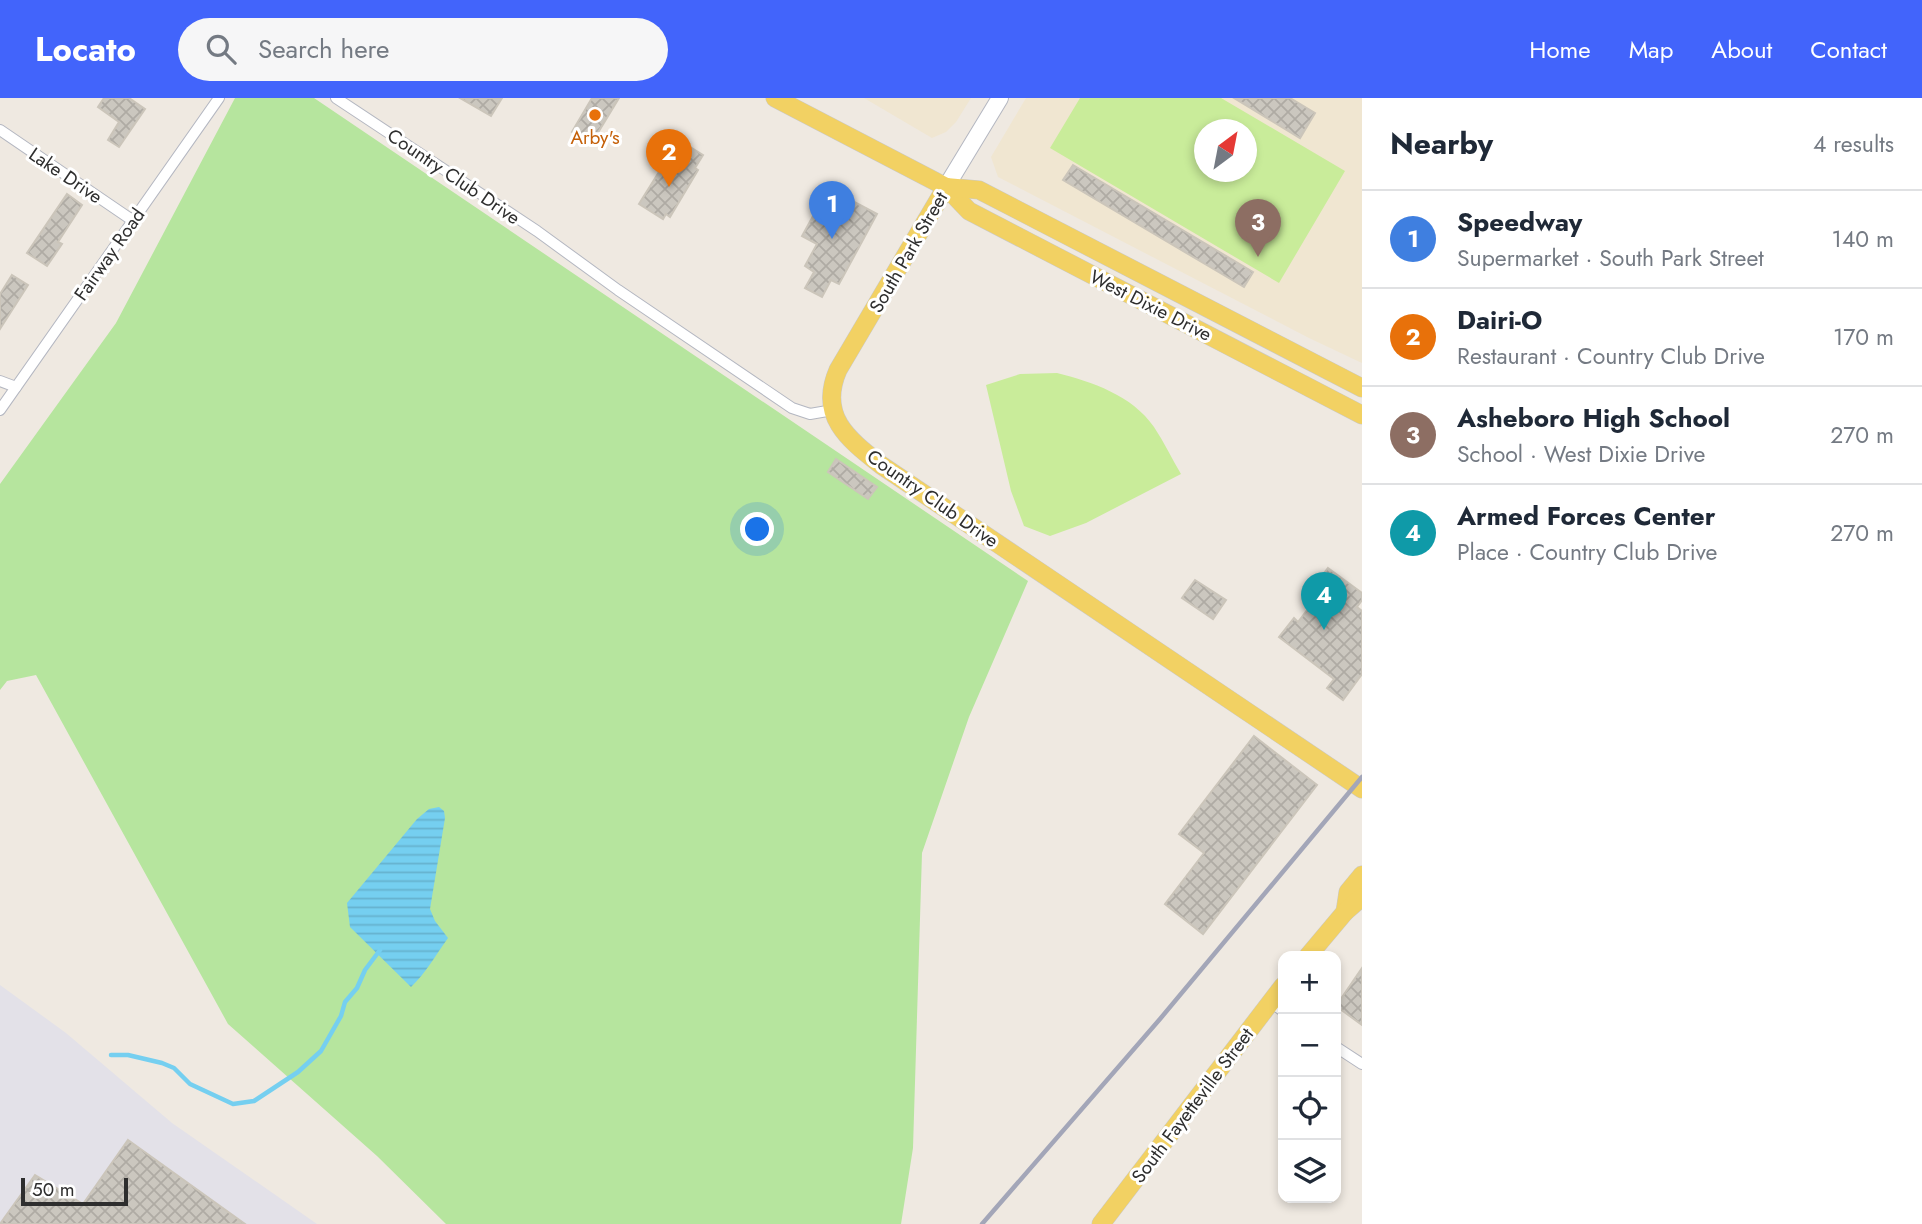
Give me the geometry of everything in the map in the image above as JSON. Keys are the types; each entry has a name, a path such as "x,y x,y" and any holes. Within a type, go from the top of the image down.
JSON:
{"main road":[{"name":"West Dixie Drive","path":"775,98 946,187 969,211 1362,415"},
{"name":"South Park Street","path":"833,410 831,393 838,370 1000,98"},
{"name":"West Dixie Drive","path":"946,187 979,190 1362,388"},
{"name":"Country Club Drive","path":"833,410 839,426 850,440 881,465 1362,789"},
{"path":"1345,912 1348,892 1362,875"},
{"path":"1312,951 1345,912 1362,897"},
{"name":"South Fayetteville Street","path":"1101,1224 1277,1006"}],"street":[{"name":"Fairway Road","path":"0,410 219,98"},
{"name":"Country Club Drive","path":"336,98 537,231 618,290 792,408 810,414 833,410"},
{"name":"Lake Drive","path":"0,130 132,220"},
{"path":"0,381 16,387"},
{"path":"1341,1049 1362,1064"}],"shaded area":[{"path":"864,98 971,98 956,122 946,132 932,138"},
{"path":"1026,98 1362,98 1362,363 1309,338 998,177 991,157"},
{"path":"0,985 66,1033 172,1123 317,1224 0,1224"}],"green space":[{"path":"235,98 314,98 1028,581 969,717 922,853 913,1148 901,1224 446,1224 377,1156 228,1024 36,675 7,681 0,690 0,484 116,323"},
{"path":"1080,98 1221,98 1257,119 1194,119 1194,182 1257,182 1257,119 1345,171 1279,283 1050,148"},
{"path":"1057,373 1110,391 1134,406 1154,427 1181,474 1086,523 1050,536 1024,526 1011,491 986,385 1020,374"}],"water":[{"path":"439,807 444,811 445,818 430,909 448,938 411,987 350,927 347,903 417,819 429,809"}],"building":[{"path":"104,98 129,98 145,109 119,147 108,140 119,122 98,107"},
{"path":"460,98 502,98 491,116"},
{"name":"Arby's","path":"592,98 619,98 591,144 572,132"},
{"path":"1234,98 1290,98 1315,113 1300,138"},
{"path":"679,140 703,155 695,168 698,170 670,217 666,214 663,219 639,204"},
{"path":"1073,165 1253,272 1244,287 1063,180"},
{"path":"67,194 82,205 58,242 62,244 47,266 27,253"},
{"path":"843,196 877,214 839,284 831,280 822,297 805,288 814,272 805,266 817,244 802,236 813,216 828,224"},
{"path":"12,275 28,285 0,329 0,294"},
{"path":"836,459 877,487 868,499 828,472"},
{"path":"1328,568 1362,593 1362,600 1357,607 1362,611 1362,674 1343,700 1327,688 1334,679 1279,637 1294,618 1298,622 1317,597 1310,592"},
{"path":"1195,580 1226,600 1213,619 1182,598"},
{"path":"1254,736 1317,785 1203,934 1165,904 1204,853 1179,834"},
{"path":"1362,968 1362,1025 1341,1010 1341,999"},
{"path":"128,1140 245,1224 0,1224 35,1175 83,1204"}],"waterway":[{"path":"111,1055 128,1055 162,1063 174,1068 190,1084 233,1104 254,1101 298,1072 321,1051 341,1016 345,1002 357,988 365,970 380,950"}],"railway":[{"path":"982,1224 1160,1019 1362,777"}],"place":[{"name":"Arby's","path":"595,115"},
{"name":"Dairi-O","path":"669,187"},
{"name":"Speedway","path":"832,239"},
{"name":"Asheboro High School","path":"1258,257"},
{"name":"Armed Forces Center","path":"1324,630"}]}
